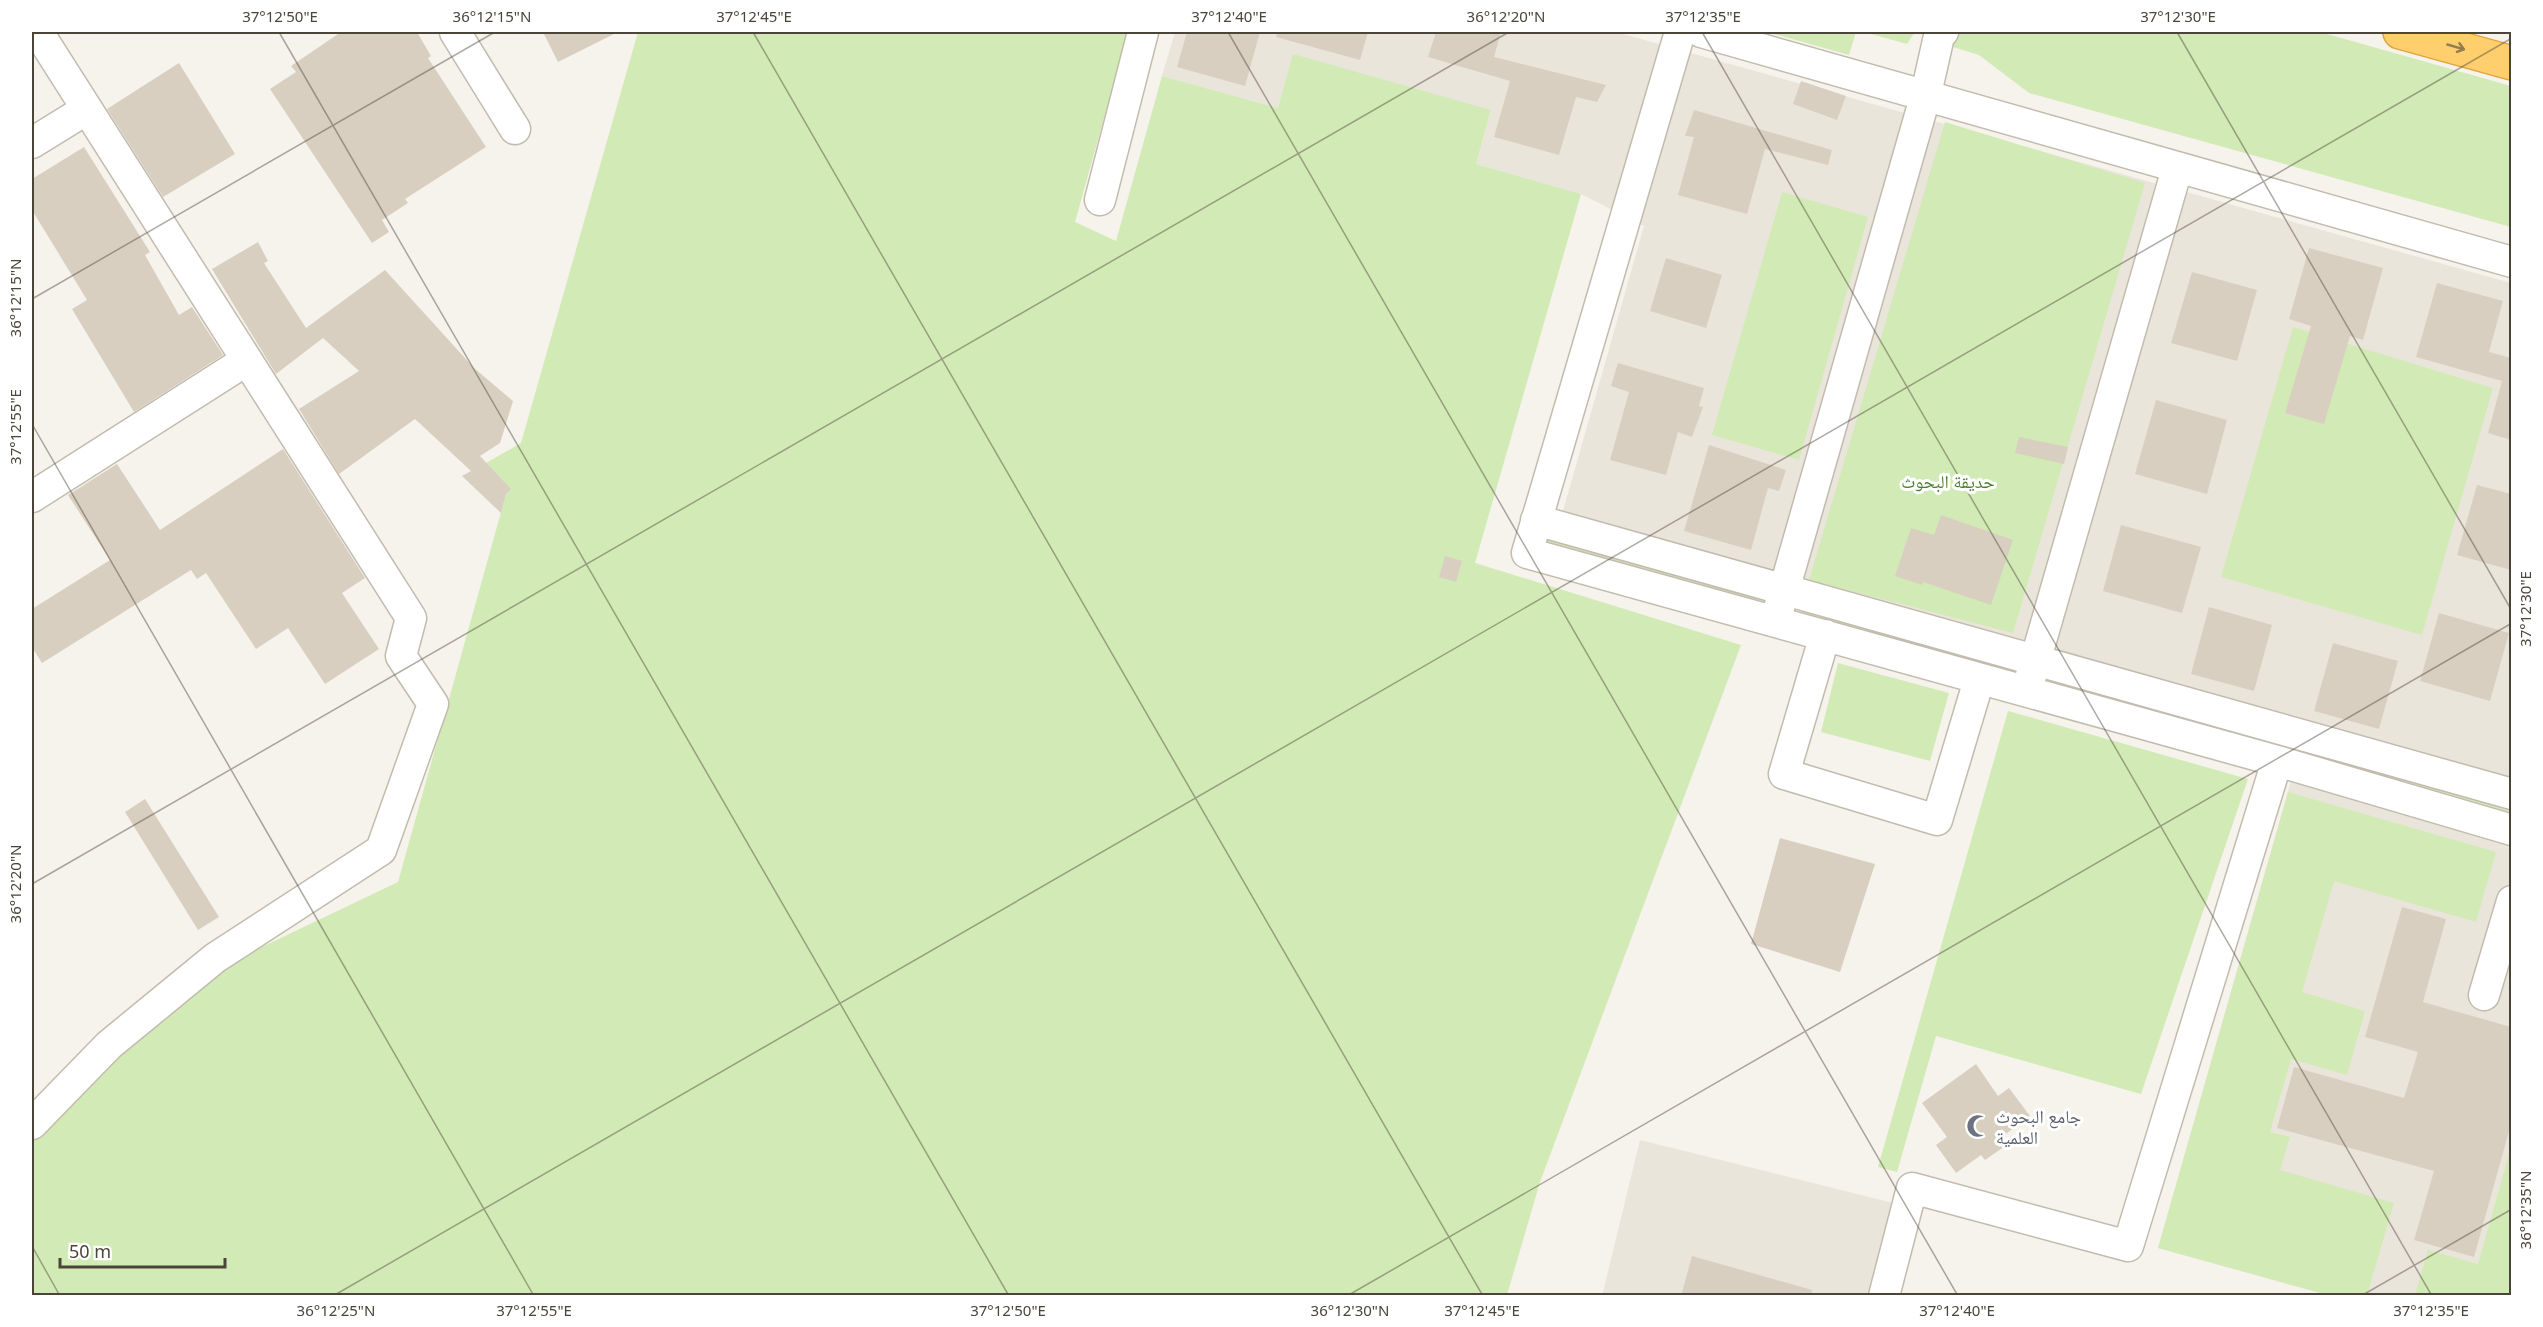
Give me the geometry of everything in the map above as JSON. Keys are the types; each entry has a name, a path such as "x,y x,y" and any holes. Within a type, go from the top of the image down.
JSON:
{"highway":[{"path":"2400,32 2511,63"}],"street":[{"path":"32,1124 109,1045 215,958 381,850 433,704 401,656 411,618 38,32"},
{"path":"455,32 515,129"},
{"path":"1100,200 1143,32"},
{"path":"1680,32 1527,553 2277,761 2511,830"},
{"path":"1701,32 1926,94 2177,169 2511,262"},
{"path":"1776,621 1926,94 1939,36 1943,32"},
{"path":"32,144 87,109"},
{"path":"2026,693 2177,169"},
{"path":"32,497 247,360"},
{"path":"1536,520 2511,794"},
{"path":"1826,635 1784,774 1937,820 1979,680"},
{"path":"1884,1296 1912,1188 2128,1246 2277,761"},
{"path":"2484,995 2511,901"}],"shaded area":[{"path":"1175,32 1616,32 2511,283 2511,1295 2328,1295 2158,1248 2308,721 1563,511 1644,226 1581,194 1476,164 1491,111 1294,55 1278,108 1162,76"},
{"path":"1640,1140 1893,1203 1867,1295 1602,1296"}],"green space":[{"path":"638,32 1128,32 1075,222 1116,241 1162,76 1278,108 1293,54 1491,110 1476,164 1581,194 1475,563 1741,645 1540,1182 1507,1295 32,1296 32,1137 115,1052 220,967 398,882 508,487 486,463 521,443"},
{"path":"1767,32 1856,32 1849,55"},
{"path":"1864,32 1915,32 1907,44"},
{"path":"1951,32 2320,32 2511,86 2511,227 2029,93 1979,55 1940,43"},
{"name":"حديقة البحوث","path":"1945,122 2145,183 2013,633 1809,580"},
{"path":"1782,192 1868,217 1799,460 1712,435"},
{"path":"2293,327 2493,388 2422,635 2221,577"},
{"path":"1540,537 1759,598 1758,604 1538,543"},
{"path":"1804,610 2012,668 2010,674 1802,616"},
{"path":"1838,663 1949,693 1930,761 1821,732"},
{"path":"2053,679 2261,739 2258,745 2051,686"},
{"path":"2008,711 2248,779 2141,1094 1936,1036 1897,1172 1878,1167"},
{"path":"2305,751 2507,808 2505,815 2303,758"},
{"path":"2288,792 2496,852 2476,922 2334,881 2302,992 2365,1011 2347,1075 2291,1059 2270,1132 2290,1137 2280,1170 2394,1203 2367,1295 2328,1295 2158,1248"},
{"path":"2511,1147 2511,1295 2415,1295 2428,1250 2478,1264"}],"building":[{"path":"341,32 417,32 431,56 428,58 486,147 405,199 408,203 382,220 389,232 372,243 270,89 296,72 291,66"},
{"path":"543,32 618,32 558,62"},
{"path":"1187,32 1260,32 1245,86 1177,67"},
{"path":"1277,32 1368,32 1360,60 1276,37"},
{"path":"1436,32 1501,32 1494,57 1606,85 1597,102 1576,97 1559,155 1494,137 1510,81 1428,57"},
{"path":"179,63 235,154 163,197 107,109"},
{"path":"1801,81 1846,96 1837,120 1793,104"},
{"path":"1694,110 1832,150 1828,165 1765,149 1747,214 1678,195 1694,137 1685,136"},
{"path":"84,147 150,252 145,255 179,315 192,307 223,355 134,412 72,309 87,300 32,210 32,179"},
{"path":"258,242 268,261 264,263 306,328 385,270 474,368 513,401 500,443 480,456 511,489 506,494 501,513 462,476 471,471 415,419 339,474 299,409 359,371 323,338 276,374 212,269"},
{"path":"2309,248 2383,268 2363,340 2350,336 2324,424 2285,413 2311,326 2289,319"},
{"path":"1666,258 1722,275 1706,328 1650,311"},
{"path":"2192,272 2257,290 2237,361 2171,343"},
{"path":"2437,283 2503,301 2489,352 2511,358 2511,440 2488,433 2502,381 2416,357"},
{"path":"1618,363 1704,388 1699,406 1703,407 1692,437 1678,432 1666,475 1610,460 1629,392 1611,386"},
{"path":"2156,400 2227,420 2207,494 2135,474"},
{"path":"2019,437 2068,447 2064,464 2015,453"},
{"path":"1709,445 1786,470 1779,491 1768,488 1751,550 1684,531"},
{"path":"283,449 365,578 342,593 379,649 325,684 288,628 256,649 206,573 197,579 191,570 42,663 32,647 32,609 110,560 68,495 117,464 160,530"},
{"path":"2477,485 2511,494 2511,570 2457,555"},
{"path":"1941,515 2013,540 1991,605 1923,582 1922,585 1895,576 1911,528 1934,535"},
{"path":"2121,525 2201,547 2182,613 2103,591"},
{"path":"1445,556 1462,561 1456,582 1439,577"},
{"path":"2209,607 2272,625 2254,691 2191,674"},
{"path":"2439,613 2509,633 2490,701 2420,681"},
{"path":"2333,643 2398,661 2379,729 2314,711"},
{"path":"145,799 219,917 198,930 125,812"},
{"path":"1780,838 1875,864 1840,972 1751,944"},
{"path":"2402,907 2446,919 2423,1002 2511,1027 2511,1124 2474,1257 2414,1240 2434,1171 2277,1128 2294,1067 2404,1098 2418,1052 2365,1037"},
{"name":"جامع البحوث العلمية","path":"1976,1064 1998,1096 2009,1088 2030,1116 2003,1136 2008,1144 1985,1160 1981,1155 1956,1173 1936,1145 1947,1137 1922,1103"},
{"path":"1692,1256 1812,1290 1811,1296 1681,1296"}],"place":[{"name":"جامع البحوث العلمية","path":"1978,1126"}]}
